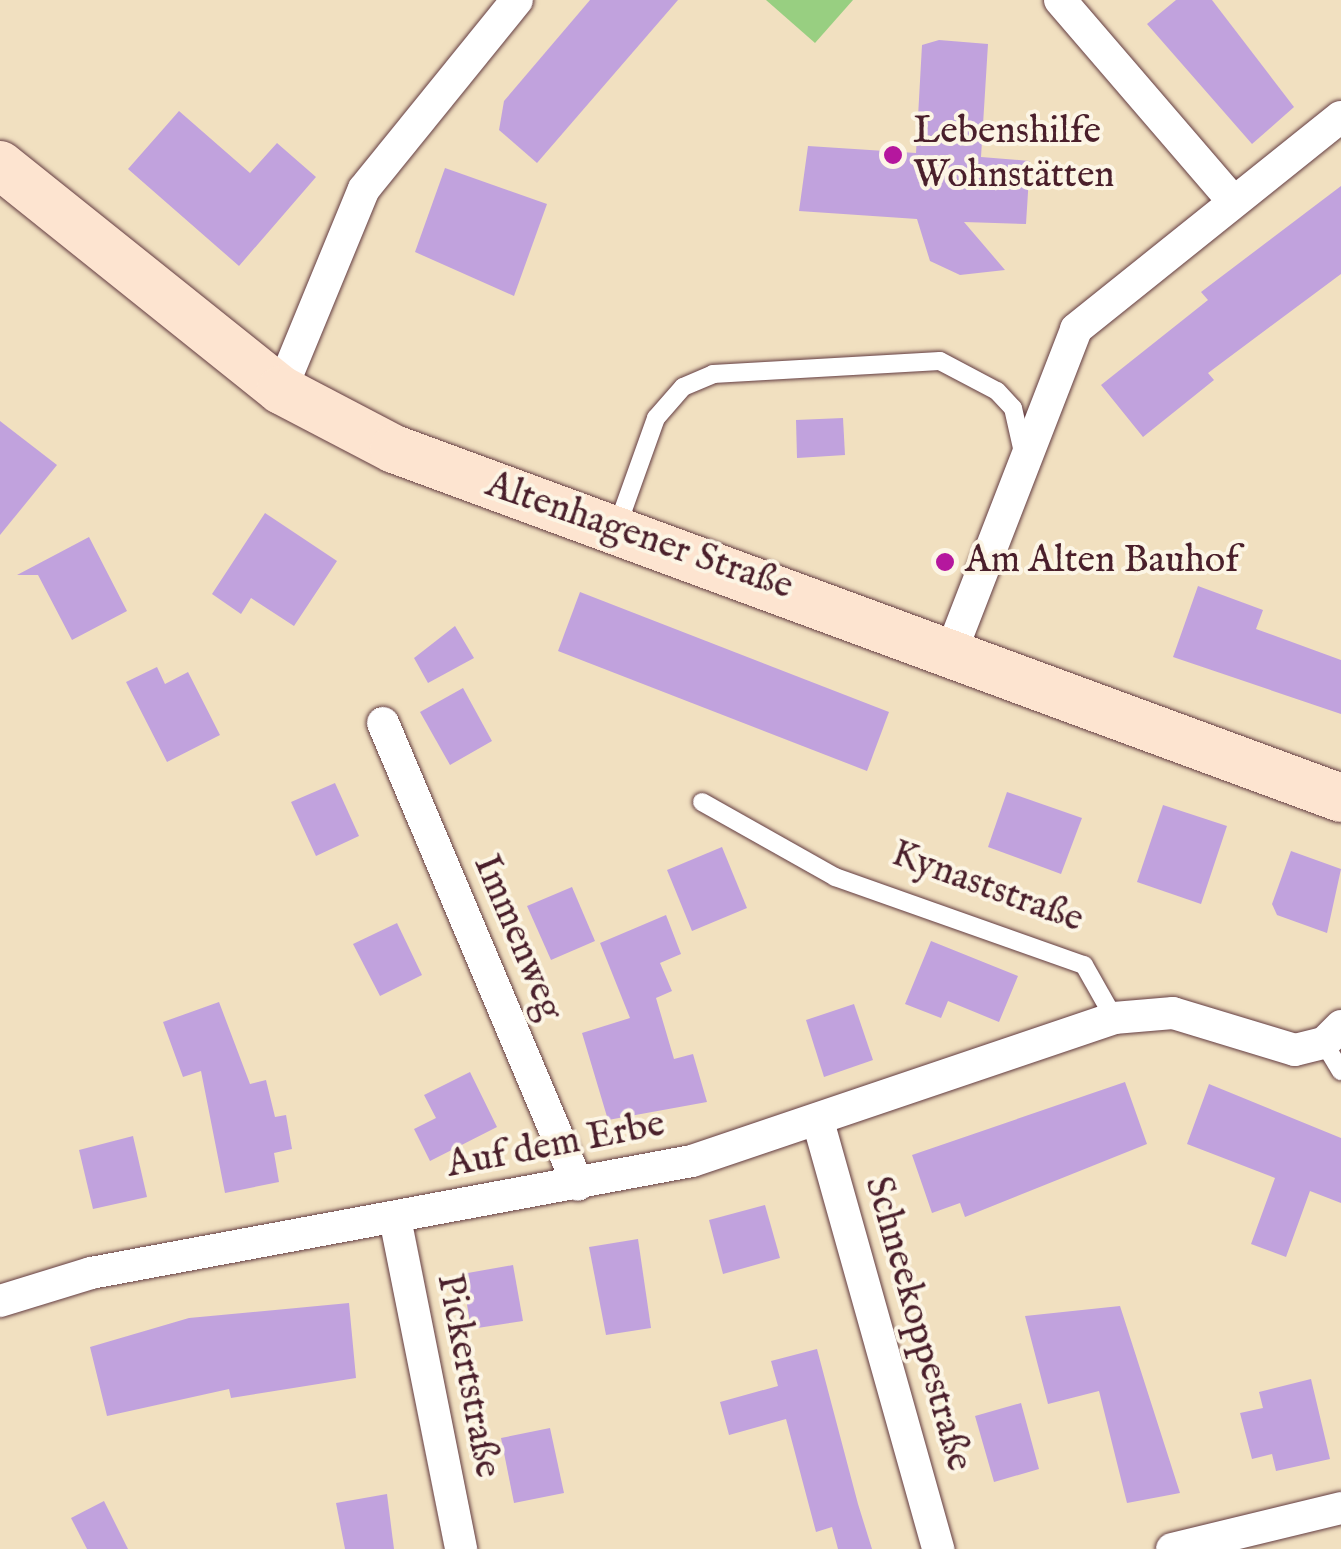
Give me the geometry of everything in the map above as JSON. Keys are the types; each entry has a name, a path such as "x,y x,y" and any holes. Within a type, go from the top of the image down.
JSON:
{"main road":[{"name":"Altenhagener Straße","path":"0,165 281,390 394,450 1341,798"}],"street":[{"path":"281,390 364,189 517,0"},
{"path":"1060,0 1232,200"},
{"path":"951,652 1019,466 1076,329 1232,200 1341,117"},
{"name":"Immenweg","path":"383,723 578,1186"},
{"path":"1114,1018 1173,1012 1282,1048 1335,1047"},
{"name":"Auf dem Erbe","path":"0,1301 91,1273 578,1186 818,1121 1114,1018"},
{"name":"Schneekoppestraße","path":"818,1121 938,1549"},
{"name":"Pickertstraße","path":"394,1218 461,1549"},
{"path":"1172,1549 1341,1508"}],"lane":[{"path":"615,532 656,418 682,387 713,374 894,358 960,366 1013,408 1019,466"},
{"name":"Kynaststraße","path":"702,802 835,877 1084,965 1114,1018"}],"green space":[{"path":"766,0 853,0 815,43"}],"building":[{"path":"590,0 678,0 537,163 499,130 504,101"},
{"path":"1176,0 1212,0 1294,107 1252,144 1147,24"},
{"name":"Lebenshilfe Wohnstätten","path":"939,40 988,44 981,157 1030,161 1026,224 964,222 1005,270 960,275 930,261 917,219 799,211 808,146 916,153 922,45"},
{"path":"179,111 250,173 277,143 316,177 239,266 128,169"},
{"path":"445,168 547,204 514,296 415,252"},
{"path":"1341,186 1341,274 1208,373 1214,380 1143,437 1101,385 1208,300 1201,292"},
{"path":"843,418 845,455 797,458 796,420"},
{"path":"0,421 57,465 0,535"},
{"path":"265,513 337,561 294,626 251,598 241,614 212,594"},
{"path":"89,537 127,611 72,640 38,575 17,575"},
{"path":"1198,586 1263,610 1256,629 1341,660 1341,714 1173,657"},
{"path":"580,592 889,712 867,771 558,651"},
{"path":"455,626 474,658 428,683 414,658"},
{"path":"157,667 165,684 188,672 220,735 167,762 126,682"},
{"path":"463,688 492,741 450,765 420,712"},
{"path":"335,783 359,836 316,856 291,802"},
{"path":"1007,792 1082,818 1061,874 988,847"},
{"path":"1163,805 1227,826 1201,904 1137,882"},
{"path":"722,847 747,908 692,931 667,870"},
{"path":"1291,851 1341,869 1327,933 1277,915 1272,904"},
{"path":"572,887 595,941 551,960 527,906"},
{"path":"666,915 681,954 660,963 672,991 656,998 674,1059 693,1054 707,1102 608,1120 582,1033 630,1018 600,943"},
{"path":"397,923 422,975 380,996 353,944"},
{"path":"931,941 1018,976 999,1022 948,1001 941,1018 905,1004"},
{"path":"219,1002 250,1084 266,1080 275,1117 286,1115 292,1149 274,1153 279,1182 225,1193 201,1071 183,1077 163,1022"},
{"path":"854,1004 873,1060 824,1077 806,1020"},
{"path":"470,1072 497,1127 430,1161 414,1129 436,1118 424,1095"},
{"path":"1125,1082 1147,1144 965,1217 960,1203 932,1213 912,1155"},
{"path":"1209,1084 1341,1138 1341,1203 1310,1191 1286,1257 1251,1244 1275,1178 1187,1144"},
{"path":"133,1136 147,1197 93,1209 79,1150"},
{"path":"765,1205 780,1258 723,1274 709,1220"},
{"path":"638,1239 651,1328 606,1335 589,1247"},
{"path":"513,1265 523,1321 471,1329 462,1274"},
{"path":"349,1303 356,1378 231,1398 229,1389 107,1416 90,1347 189,1318"},
{"path":"1120,1306 1180,1493 1127,1503 1099,1391 1048,1404 1025,1316"},
{"path":"817,1349 872,1549 838,1549 832,1527 816,1532 786,1419 729,1435 720,1402 778,1386 771,1361"},
{"path":"1311,1379 1330,1459 1276,1471 1272,1454 1252,1459 1240,1413 1263,1408 1259,1392"},
{"path":"1021,1403 1039,1469 994,1482 975,1416"},
{"path":"550,1428 564,1493 514,1503 501,1438"},
{"path":"387,1494 394,1549 345,1549 336,1503"},
{"path":"104,1501 128,1549 87,1549 71,1518"}],"place":[{"name":"Lebenshilfe Wohnstätten","path":"893,155"},
{"name":"Am Alten Bauhof","path":"945,562"}]}
